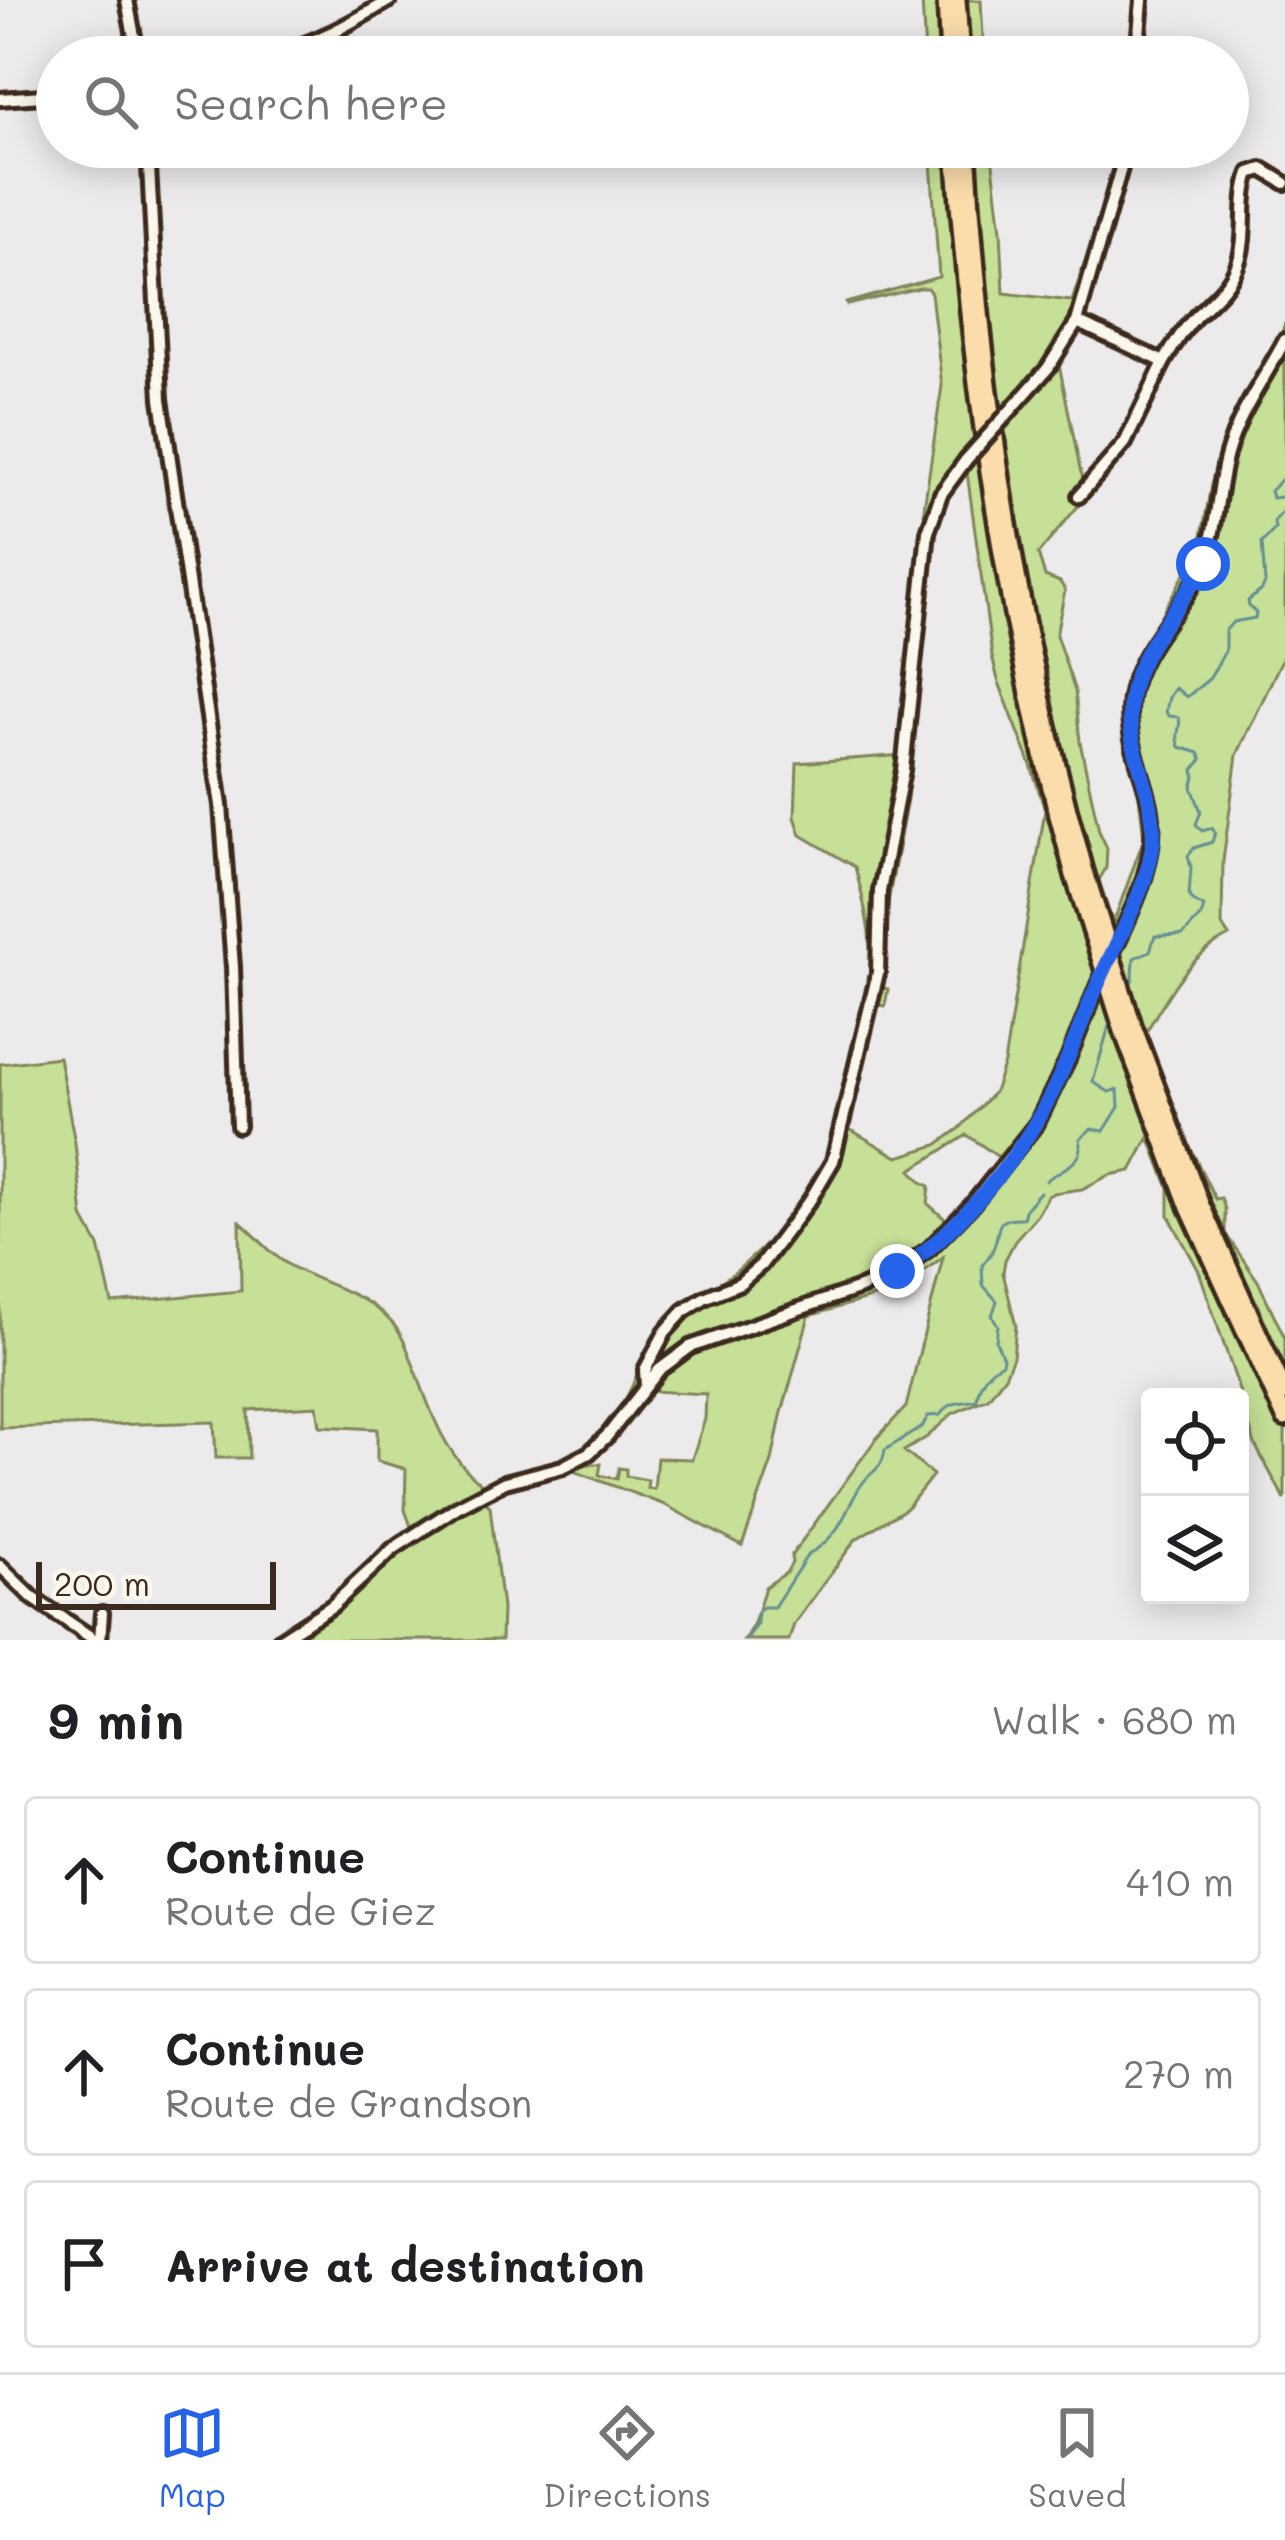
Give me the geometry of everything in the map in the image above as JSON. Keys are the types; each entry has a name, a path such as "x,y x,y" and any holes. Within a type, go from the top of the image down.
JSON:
{"highway":[{"path":"946,0 949,36"},
{"path":"958,0 961,36"},
{"path":"957,168 990,488 1023,668 1124,1034 1285,1418"},
{"path":"969,168 983,346 1001,488 1080,874"},
{"path":"1194,1205 1285,1393"}],"street":[{"path":"127,0 134,36"},
{"path":"327,36 390,0"},
{"path":"1139,36 1142,0"},
{"path":"0,99 36,96"},
{"path":"149,168 160,399 221,805 238,1126"},
{"path":"646,1386 645,1370 665,1332 684,1311 740,1283 760,1265 821,1185 833,1161 878,973 880,891 903,770 928,532 941,494 1048,368 1077,322 1122,168"},
{"path":"1079,496 1125,443 1164,362 1238,265 1250,173 1262,169 1285,183"},
{"path":"1077,322 1164,362"},
{"path":"279,1640 332,1606 393,1549 457,1507 506,1483 563,1467 589,1453 667,1363 690,1347 863,1287 912,1262 939,1241 1007,1163 1036,1123 1068,1059 1152,848 1150,803 1129,718 1133,684 1154,640 1203,564 1226,455 1252,394 1285,340"},
{"path":"0,1567 34,1598 98,1640 102,1613"}],"green space":[{"path":"922,0 981,0 983,36 924,36"},
{"path":"931,168 994,168 1004,293 1072,301 1112,168 1121,168 1091,278 1057,354 1086,487 1084,499 1038,554 1045,576 1060,582 1065,590 1056,635 1075,691 1080,742 1107,848 1106,868 1099,880 1113,924 1144,838 1138,787 1121,717 1129,671 1200,547 1224,443 1285,323 1285,653 1237,755 1223,861 1222,925 1229,936 1191,965 1146,1032 1178,1122 1215,1199 1221,1198 1225,1233 1258,1281 1285,1338 1285,1500 1255,1445 1249,1425 1249,1388 1238,1388 1199,1271 1169,1216 1169,1188 1149,1137 1131,1171 1048,1196 1016,1239 1003,1273 1016,1326 1013,1357 1005,1376 988,1398 952,1414 904,1451 933,1475 907,1508 856,1539 794,1624 789,1640 744,1640 765,1587 786,1573 791,1556 876,1439 906,1407 943,1257 884,1294 809,1316 772,1461 742,1546 665,1505 571,1470 580,1464 601,1464 599,1475 617,1479 619,1468 626,1469 626,1476 648,1480 647,1488 654,1489 657,1458 692,1459 705,1419 706,1394 652,1391 592,1450 478,1496 490,1506 502,1608 501,1640 289,1640 358,1592 370,1574 416,1540 405,1510 406,1469 377,1461 377,1429 320,1426 317,1406 248,1410 249,1458 216,1458 214,1422 0,1428 0,1064 59,1057 83,1217 99,1246 112,1303 241,1291 240,1222 282,1261 357,1296 393,1324 442,1434 482,1484 550,1463 603,1430 618,1412 663,1323 686,1302 739,1269 777,1234 819,1178 831,1150 868,1002 871,950 855,867 801,835 795,817 797,763 904,755 906,741 912,743 886,914 881,987 888,989 885,1006 873,1004 846,1127 898,1157 937,1145 959,1129 994,1092 1004,1063 1045,810 992,656 966,465 952,475 926,546 924,508 942,386 931,293 919,288 847,305 939,277","holes":["967,1135 1007,1163 953,1226 928,1204 930,1186 911,1170"]}],"waterway":[{"path":"1285,476 1270,491 1272,498 1285,501"},
{"path":"1128,990 1134,958 1150,951 1155,936 1183,935 1201,916 1204,907 1189,896 1188,856 1194,848 1212,842 1215,833 1212,828 1202,831 1196,824 1201,812 1192,787 1194,770 1202,759 1199,753 1180,747 1179,717 1166,712 1169,697 1175,688 1187,697 1210,678 1225,651 1225,631 1233,622 1255,618 1248,601 1265,583 1262,543 1285,508"},
{"path":"1046,1181 1076,1160 1080,1139 1091,1129 1104,1131 1119,1107 1118,1089 1109,1092 1093,1082 1111,1019"},
{"path":"747,1640 758,1611 774,1607 808,1554 837,1528 885,1450 922,1427 928,1416 940,1415 953,1404 977,1400 985,1378 1002,1363 996,1341 998,1325 992,1316 997,1301 983,1285 982,1266 1002,1222 1023,1218 1040,1192"}],"route":[{"path":"897,1271 939,1241 1012,1156 1036,1123 1068,1059 1125,925 1154,837 1129,718 1133,684 1154,640 1203,564"}]}
